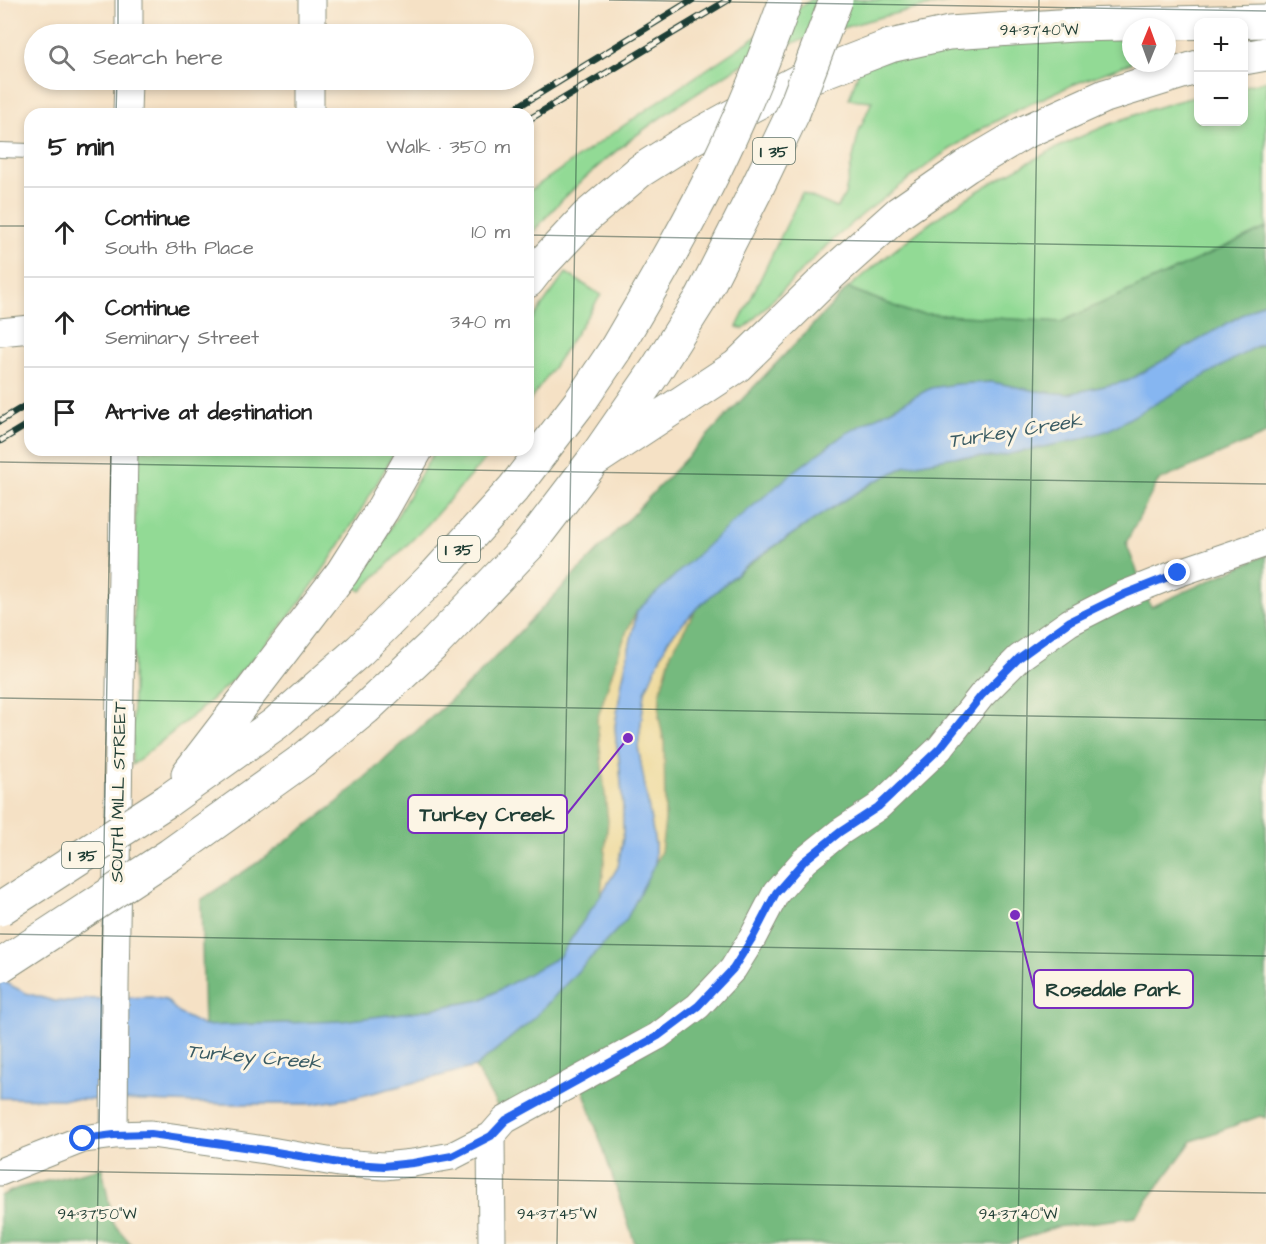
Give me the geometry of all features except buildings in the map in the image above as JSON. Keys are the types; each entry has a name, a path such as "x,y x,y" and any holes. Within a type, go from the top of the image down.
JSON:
{"highway":[{"name":"I 35","path":"0,909 167,801 275,724 360,650 436,574 514,488 580,402 615,350 675,248 724,152 771,42 786,0"},
{"name":"I 35","path":"0,966 170,855 304,759 366,708 434,644 528,546 593,461 657,370 702,297 793,113 836,0"},
{"path":"534,273 587,216 640,171 749,106 799,81 890,46 950,33 1074,25 1266,21"},
{"path":"1248,57 1266,54"},
{"path":"593,461 737,366 831,274 899,213 967,166 1023,133 1105,96 1194,68"},
{"path":"167,801 342,573 413,456"}],"street":[{"path":"129,0 129,24"},
{"path":"312,0 312,24"},
{"path":"127,108 128,90"},
{"path":"310,90 310,108"},
{"path":"0,332 24,330"},
{"name":"SOUTH MILL STREET","path":"114,1135 124,456"},
{"path":"0,1172 83,1139 114,1135 151,1134 339,1163 384,1166 452,1156 491,1136 506,1120 658,1036 698,1006 733,969 776,893 804,861 840,832 878,807 940,748 981,696 1019,658 1070,621 1125,594 1266,543"},
{"path":"491,1136 492,1244"}],"lane":[{"path":"0,150 24,150"}],"green space":[{"path":"811,0 964,0 858,23 783,46 745,63 680,104 610,156 567,195 534,231 534,188"},
{"path":"1122,37 1122,66 1072,85 1019,109 983,128 941,155 863,214 827,245 744,329 737,327 802,193 837,208 845,194 859,131 872,101 849,99 860,67 940,46"},
{"path":"1266,81 1266,228 1061,322 912,313 848,288 950,209 992,182 1077,138 1137,114 1194,97 1194,126 1248,126 1248,85"},
{"path":"1266,228 1266,301 1128,381 1068,394 1036,391 992,382 931,388 845,434 796,470 637,611 618,655 597,720 608,821 601,895 559,957 481,1000 343,1021 204,1026 201,900 263,859 338,802 474,679 848,288 912,313 1061,322"},
{"path":"566,273 601,295 534,395 534,317"},
{"path":"1266,343 1266,434 1158,481 1126,543 1151,607 1266,555 1266,1118 1260,1116 1192,1141 1135,1217 1056,1227 1008,1244 635,1244 580,1080 505,1120 475,1067 532,1020 626,920 661,851 665,820 664,742 659,718 660,693 671,653 696,609 745,567 827,511 872,483 906,466 953,457 996,457"},
{"path":"136,456 393,456 330,559 273,636 224,688 132,765"},
{"path":"432,456 488,456 428,524 361,591 354,586"},
{"path":"102,1168 113,1223 131,1244 0,1244 0,1196 18,1188"}],"sand":[{"path":"696,609 671,653 660,693 659,718 664,742 665,820 661,851 655,863 655,844 638,747 645,691 668,640"},
{"path":"637,611 615,726 623,808 623,838 618,867 601,895 608,821 597,720 618,655"}],"water":[{"path":"1266,301 1266,343 1109,430 1081,439 996,457 953,457 906,466 872,483 745,566 696,609 668,640 645,692 638,747 655,844 655,863 626,920 532,1020 475,1067 353,1098 312,1104 0,1098 0,980 26,993 54,1001 151,997 166,1000 180,1014 204,1026 343,1021 481,1000 559,957 618,867 623,838 623,808 615,726 637,611 717,536 796,470 845,434 931,388 992,382 1036,391 1068,394 1128,381"}],"railway":[{"path":"516,108 692,0"},
{"path":"534,116 728,0"},
{"path":"0,421 24,407"},
{"path":"0,441 24,427"}],"place":[{"name":"Turkey Creek","path":"628,738"},
{"name":"Rosedale Park","path":"1015,915"}],"route":[{"path":"83,1139 151,1134 339,1163 384,1166 452,1156 491,1136 506,1120 658,1036 698,1006 733,969 776,893 804,861 840,832 878,807 940,748 981,696 1019,658 1070,621 1125,594 1178,573"}]}
